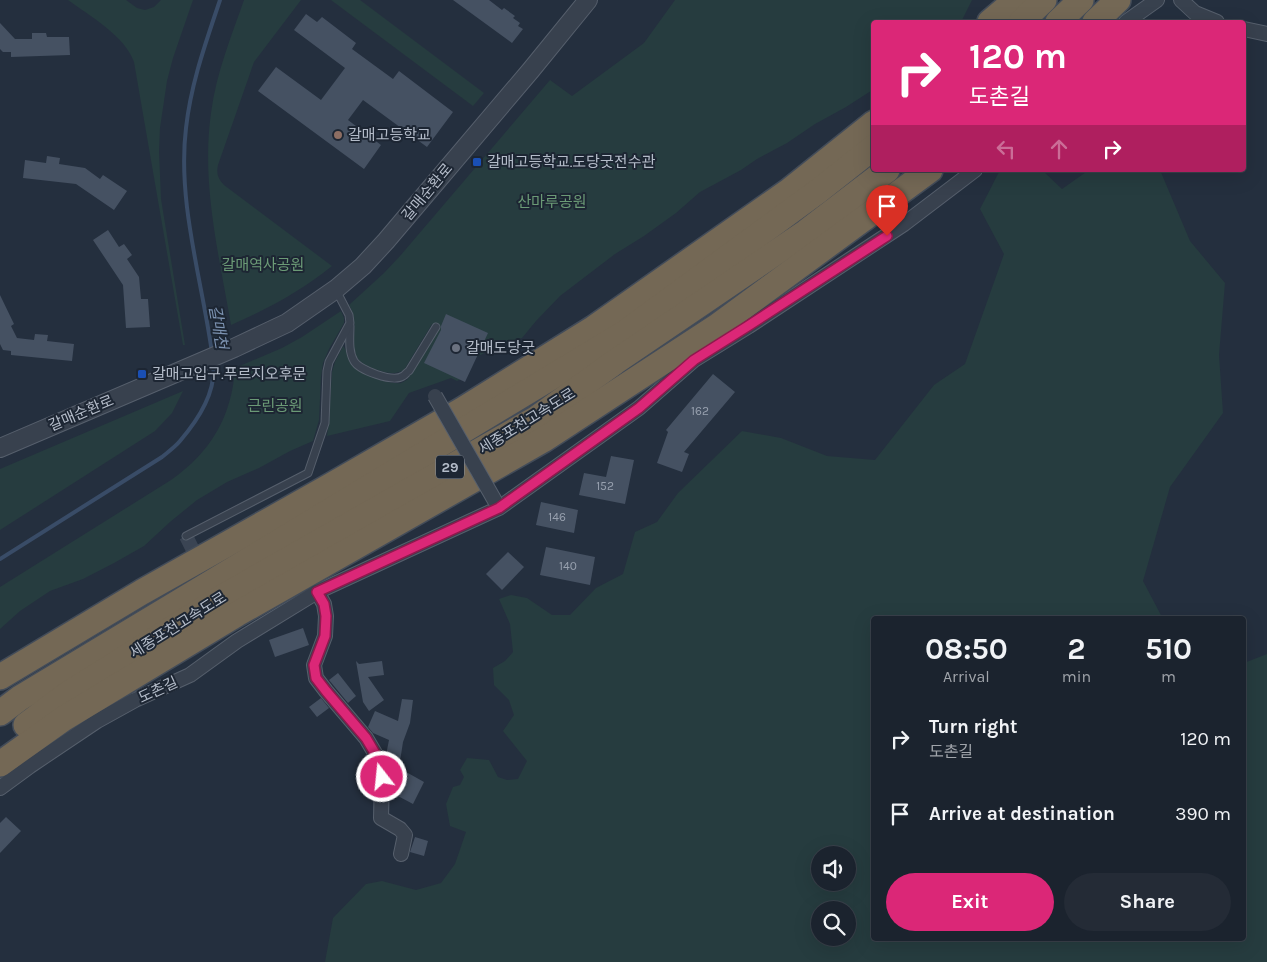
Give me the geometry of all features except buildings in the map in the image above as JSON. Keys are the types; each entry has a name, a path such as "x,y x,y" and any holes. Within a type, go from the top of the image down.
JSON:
{"highway":[{"path":"992,20 1016,0"},
{"path":"1023,20 1044,0"},
{"path":"1060,20 1081,0"},
{"path":"1097,20 1118,0"},
{"path":"0,677 142,592 462,410 594,328 789,191 871,125"},
{"name":"세종포천고속도로","path":"0,713 20,698 623,334 817,192 871,149"},
{"name":"세종포천고속도로","path":"0,744 70,693 224,596 537,418 806,232 884,172"},
{"path":"0,764 63,719 148,667 237,614 543,440 716,327 927,172"}],"street":[{"name":"갈매순환로","path":"0,448 234,348 287,323 336,289 386,241 588,0"},
{"path":"1129,20 1156,0"},
{"path":"1181,0 1195,13 1212,20"},
{"path":"1246,29 1267,34"},
{"name":"도촌길","path":"0,788 97,721 136,700 190,675 236,642 317,592 499,508 639,408 694,360 757,321 904,224 972,172"},
{"path":"435,396 499,508"},
{"path":"317,592 324,604 326,616 325,636 314,665 316,678 366,738 379,760 382,777 381,818 400,829 405,835 401,854"}],"lane":[{"path":"336,289 349,315 351,354 354,362 374,374 388,378 404,376 436,328"},
{"path":"186,536 308,473 325,423 329,362 350,323"}],"green space":[{"path":"68,0 126,0 137,8 145,10 154,7 161,0 193,0 167,81 160,128 159,152 161,199 185,345 183,345 134,62 115,35"},
{"name":"갈매역사공원","path":"244,0 301,0 254,62 218,165 218,176 224,185 332,266 284,299 231,325 213,219 208,166 208,140 216,84"},
{"path":"331,0 360,0 484,93 473,106"},
{"name":"산마루공원","path":"675,0 972,0 962,20 871,20 871,91 787,143 700,192 676,213 615,254 560,296 522,338 503,343 475,358 467,376 457,381 451,378 409,393 390,421 327,436 332,372 343,346 351,364 360,371 382,380 401,383 408,379 439,331 432,324 404,370 394,373 381,371 365,365 358,359 354,343 353,315 349,305 400,256 550,80 572,96 644,43"},
{"path":"999,172 1044,172 1062,189 1086,172 1161,172 1190,241 1225,283 1219,355 1223,413 1170,487 1143,581 1161,616 871,616 871,941 1246,941 1246,662 1267,654 1267,962 325,962 333,918 366,884 382,881 416,890 441,883 455,864 466,832 450,826 446,804 453,787 460,785 464,777 460,770 467,758 489,760 498,777 507,780 518,779 527,761 503,731 514,715 509,700 494,685 493,668 505,661 513,652 510,624 499,599 511,595 527,598 552,615 570,615 596,588 623,574 635,532 657,522 678,493 742,431 781,438 827,456 875,460 934,385 965,364 1004,254 980,209"},
{"name":"근린공원","path":"341,311 344,323 323,363 319,420 313,441 227,482 197,500 144,546 83,579 50,591 20,611 0,629 0,587 171,480 185,469 208,445 217,432 229,402 235,368 282,348"},
{"path":"183,391 172,413 155,431 0,530 0,469"}],"waterway":[{"name":"갈매천","path":"212,353 192,241 185,184 184,156 191,95 220,0"},
{"name":"갈매천","path":"0,559 162,457 176,445 187,433 205,405 212,384 213,363"}],"tunnel":[{"path":"186,536 200,564"}],"place":[{"name":"갈매고등학교","path":"338,135"},
{"name":"갈매고등학교.도당굿전수관","path":"477,162"},
{"name":"갈매도당굿","path":"456,348"},
{"name":"갈매고입구.푸르지오후문","path":"142,374"}],"route":[{"path":"382,777 379,760 366,738 316,678 314,665 325,636 326,616 324,604 317,592 499,508 639,408 694,360 887,236"}]}
